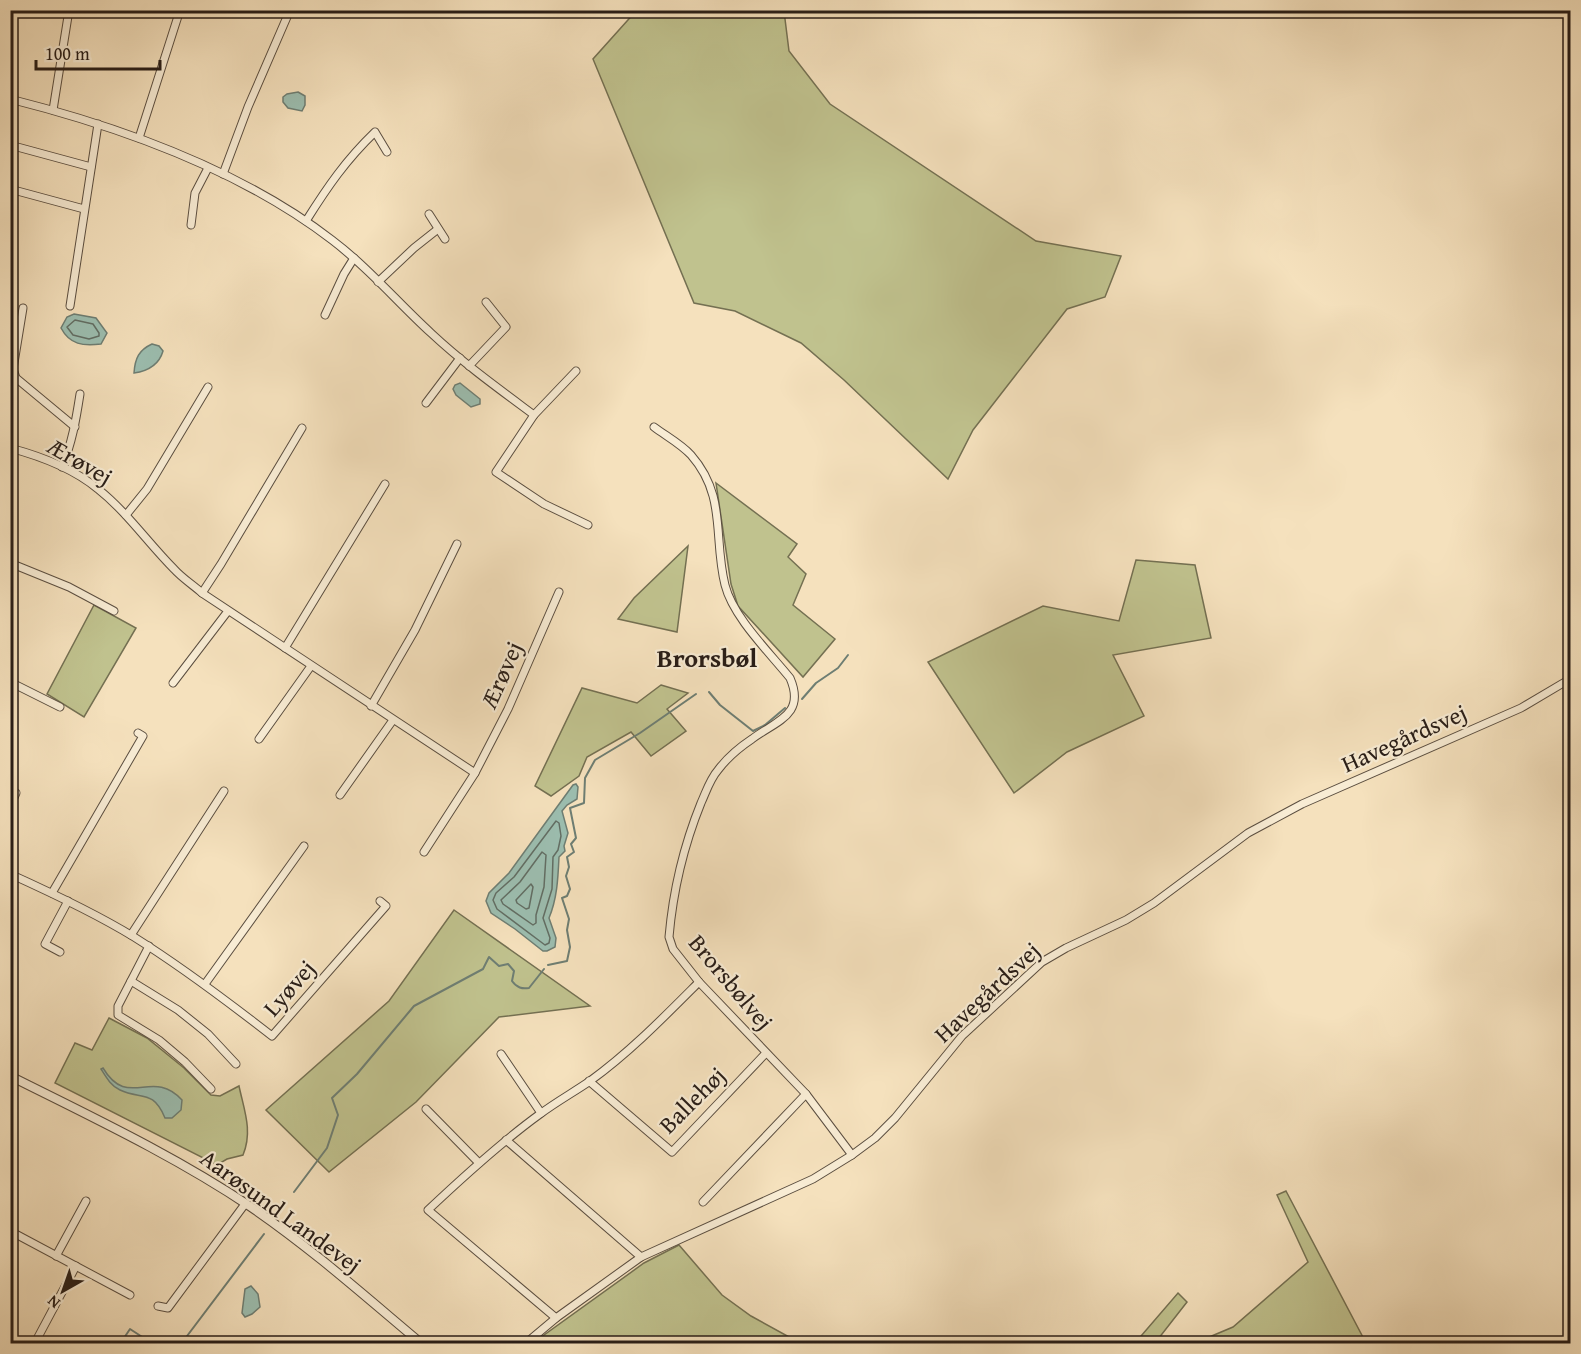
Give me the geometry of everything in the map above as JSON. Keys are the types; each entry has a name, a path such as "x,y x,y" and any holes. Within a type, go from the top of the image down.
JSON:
{"street":[{"path":"53,110 69,10"},
{"path":"139,138 180,10"},
{"path":"223,174 265,66 290,10"},
{"path":"10,99 53,110 139,138 266,195 306,221 354,258 431,333 469,366 534,415"},
{"path":"70,306 98,124"},
{"path":"306,221 350,156 375,132 387,152"},
{"path":"10,145 91,167"},
{"path":"191,225 195,193 208,168"},
{"path":"10,189 84,209"},
{"path":"429,214 445,240"},
{"path":"378,282 438,229"},
{"path":"325,315 354,258"},
{"path":"469,366 506,327 486,302"},
{"path":"23,308 13,369 16,378 75,427"},
{"path":"426,403 460,358"},
{"path":"576,371 534,415 496,472 544,504 588,525"},
{"name":"Ærøvej","path":"126,515 147,489 208,387"},
{"path":"62,467 70,448 80,394"},
{"name":"Brorsbølvej","path":"654,427 689,453 705,473 714,496 725,585 734,608 790,678 795,690 795,702 788,715 752,738 717,770 692,825 683,855 669,937 673,949 699,982 806,1094 852,1155"},
{"path":"202,592 302,428"},
{"name":"Ærøvej","path":"10,448 62,467 96,488 126,515 175,570 202,592 475,773"},
{"path":"285,648 385,484"},
{"path":"371,706 415,630 457,544"},
{"path":"10,563 69,587 114,611"},
{"name":"Ærøvej","path":"424,852 475,773 508,709 559,592"},
{"path":"173,683 228,611"},
{"path":"259,739 311,666"},
{"name":"Havegårdsvej","path":"525,1344 556,1318 641,1257 813,1179 852,1155 875,1138 895,1118 962,1036 1042,962 1126,920 1154,903 1248,833 1302,804 1521,708 1570,680"},
{"path":"10,682 60,707"},
{"path":"340,795 393,720"},
{"path":"52,893 143,736 138,733"},
{"path":"131,935 224,791"},
{"path":"205,984 304,846"},
{"name":"Lyøvej","path":"10,874 68,901 149,946 205,984 272,1036 386,906 380,901"},
{"path":"60,952 45,944 68,901"},
{"path":"149,946 118,1006 118,1015 159,1040 185,1062 211,1089"},
{"path":"131,981 178,1010 208,1034 236,1064"},
{"path":"556,1318 428,1210 506,1140 589,1081 650,1032 699,982"},
{"name":"Ballehøj","path":"589,1081 672,1152 766,1053"},
{"path":"501,1054 541,1113"},
{"name":"Aarøsund Landevej","path":"10,1076 184,1166 245,1204 320,1259 422,1344"},
{"path":"703,1202 806,1094"},
{"path":"426,1109 478,1163"},
{"path":"506,1140 641,1257"},
{"path":"56,1256 86,1201"},
{"path":"158,1306 168,1308 245,1204"},
{"path":"10,1231 130,1295"},
{"path":"37,1339 76,1266"}],"green space":[{"path":"636,11 784,11 789,51 830,104 1036,241 1121,256 1105,297 1067,309 973,430 948,479 844,380 801,343 735,311 694,303 593,59"},
{"path":"716,483 797,544 788,557 806,574 793,605 835,639 803,677 738,606 731,584"},
{"path":"688,546 677,632 618,619 634,598"},
{"path":"1136,560 1195,565 1211,638 1113,655 1144,716 1067,752 1014,793 928,662 1043,606 1119,621"},
{"path":"94,605 136,628 84,717 47,694"},
{"path":"661,685 688,693 667,709 686,731 651,756 631,732 587,757 579,776 551,796 535,786 582,688 637,703"},
{"path":"454,910 590,1006 499,1017 416,1102 329,1172 266,1110 389,1001"},
{"path":"109,1018 147,1038 184,1068 211,1095 220,1096 239,1086 247,1129 243,1155 227,1159 217,1165 55,1083 75,1043 92,1050"},
{"path":"1286,1191 1366,1343 1195,1343 1233,1327 1308,1262 1277,1195"},
{"path":"679,1245 722,1295 751,1316 800,1343 533,1343 644,1263"},
{"path":"1178,1293 1187,1302 1155,1343 1135,1343"}],"water":[{"path":"298,92 305,96 302,111 288,108 283,102 283,97 287,94"},
{"path":"74,314 96,318 107,333 101,344 78,343 65,334 61,328 67,317"},
{"path":"152,344 159,346 163,351 159,360 148,369 134,373 138,355"},
{"path":"460,383 480,399 480,404 471,407 456,395 453,389"},
{"path":"576,784 577,799 562,811 568,833 564,846 565,851 559,857 558,881 549,918 556,938 555,947 543,951 491,913 486,901 489,893 509,873"},
{"path":"103,1068 112,1080 122,1086 161,1087 171,1091 182,1100 181,1110 172,1118 165,1118 151,1099 127,1093 114,1086 101,1069"},
{"path":"251,1286 258,1294 260,1307 245,1317 242,1313 245,1289"}],"waterway":[{"path":"802,699 816,683 838,668 848,655"},
{"path":"709,692 720,705 753,731 765,725 785,708"},
{"path":"548,965 567,961 570,947 567,930 569,919 562,898 567,896 570,889 566,876 569,867 567,857 574,852 571,844 576,838 570,808 584,803 585,778 595,760 640,733 696,694"},
{"path":"294,1192 327,1148 338,1115 332,1098 357,1074 414,1006 483,969 489,957 499,966 508,964 514,971 512,981 522,988 529,988 544,969"},
{"path":"181,1344 264,1234"},
{"path":"120,1344 130,1329 153,1344"}],"district":[{"name":"Brorsbøl","path":"707,657"}]}
